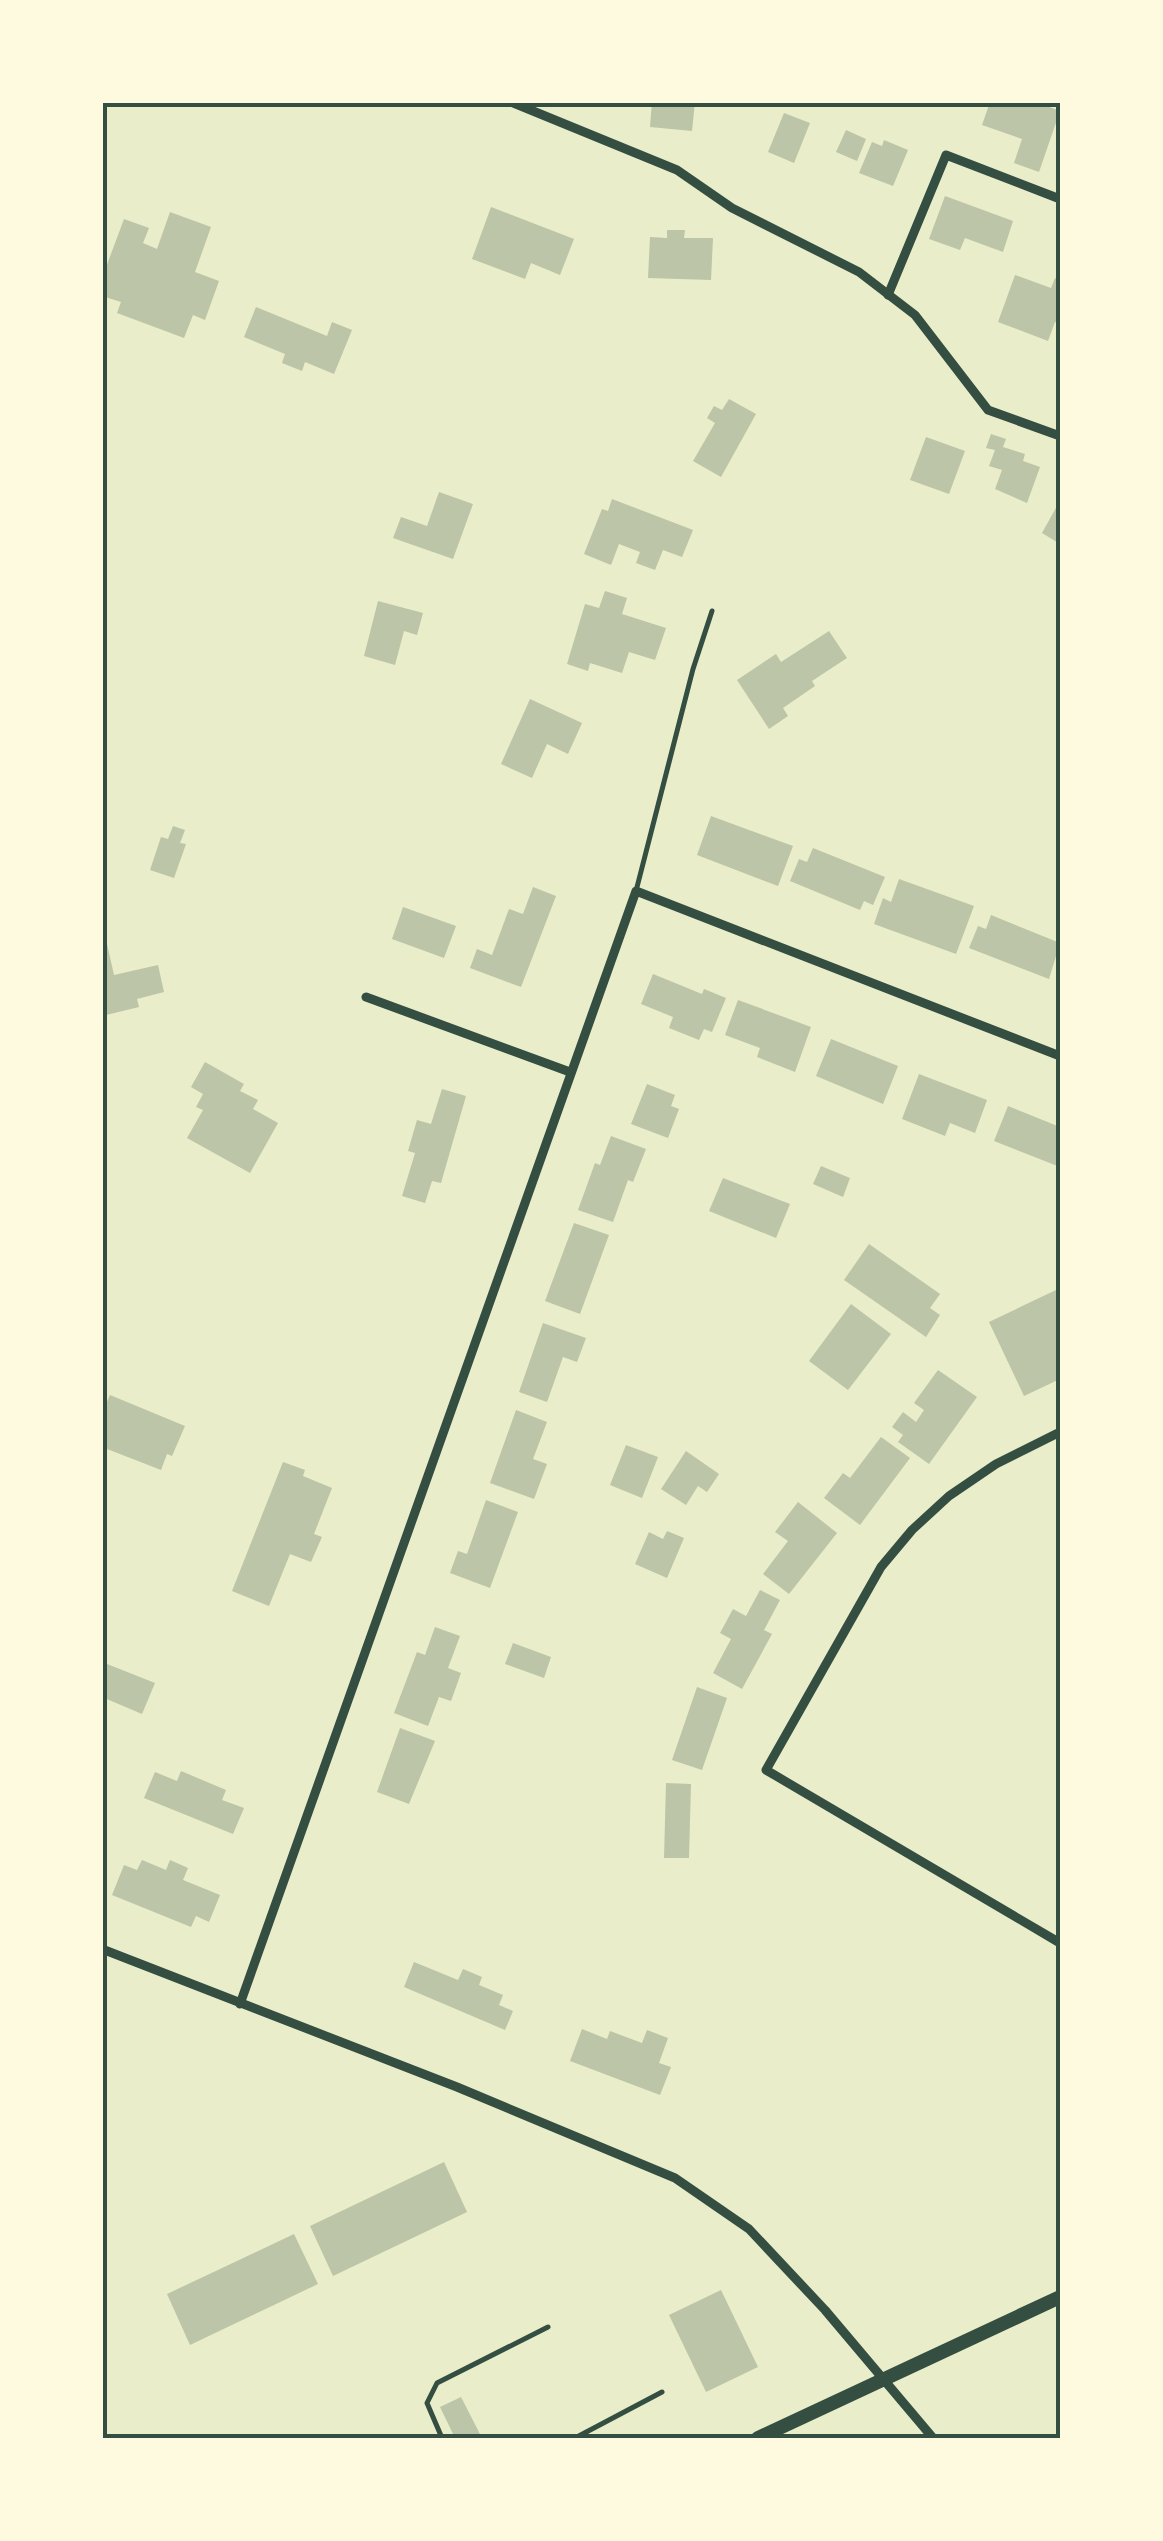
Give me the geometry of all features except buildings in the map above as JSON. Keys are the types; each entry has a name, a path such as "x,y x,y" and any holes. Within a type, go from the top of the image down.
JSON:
{"main road":[{"path":"758,2438 1060,2297"}],"street":[{"path":"510,102 676,170 732,208 859,272 915,315 988,410 1060,436"},
{"path":"888,294 946,155 1060,199"},
{"path":"240,2004 636,891 1060,1056"},
{"path":"366,998 570,1072"},
{"path":"1060,1432 996,1464 949,1496 912,1530 881,1567 766,1770 1060,1943"},
{"path":"102,1949 457,2087 675,2178 749,2229 933,2438"}],"lane":[{"path":"636,891 693,669 712,611"},
{"path":"442,2438 427,2403 438,2383 548,2327"},
{"path":"575,2438 662,2392"}]}
